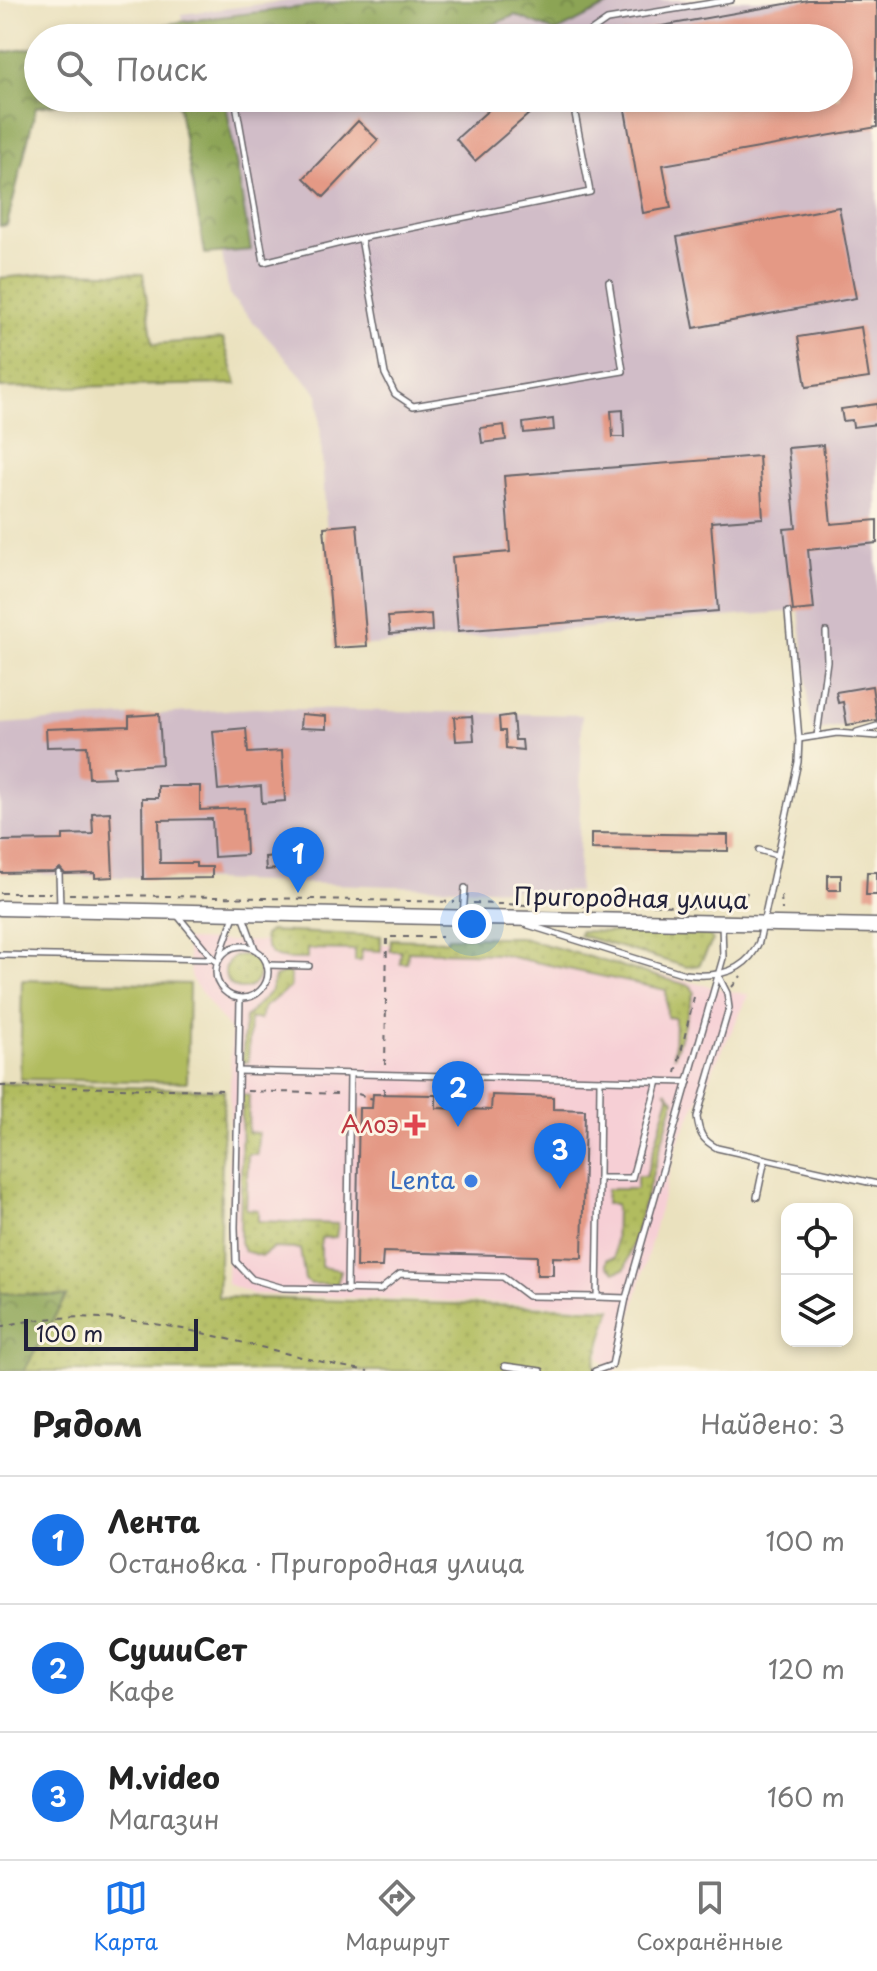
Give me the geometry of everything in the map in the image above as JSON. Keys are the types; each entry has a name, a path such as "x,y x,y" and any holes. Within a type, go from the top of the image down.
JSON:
{"street":[{"name":"Пригородная улица","path":"0,908 239,913 464,910 512,919 877,926"}],"lane":[{"path":"601,24 607,20 731,0"},
{"path":"237,112 264,262 361,238 590,192 575,112"},
{"path":"361,238 385,374 395,394 413,406 623,371 609,282"},
{"path":"512,919 685,974 732,971 750,958 762,924 792,793 799,739 788,612"},
{"path":"817,736 826,674 826,632"},
{"path":"799,739 852,733 877,726"},
{"path":"852,733 877,736"},
{"path":"759,850 776,855"},
{"path":"59,873 60,909"},
{"path":"464,910 465,888"},
{"path":"175,912 216,962"},
{"path":"239,913 255,949 267,965 265,986 254,996 240,999 226,993 217,980 216,962 239,913"},
{"path":"595,1371 612,1365 626,1298 723,958 722,923"},
{"path":"0,955 216,962 227,951 242,946 255,949"},
{"path":"267,965 309,966"},
{"path":"717,974 727,993 729,1008 697,1117 699,1132 717,1148 877,1184"},
{"path":"240,999 236,1262 252,1279 283,1288 347,1291 380,1290 400,1274 503,1277 528,1296 626,1298"},
{"path":"238,1071 688,1082"},
{"path":"347,1291 350,1074"},
{"path":"597,1297 600,1080"},
{"path":"599,1178 632,1178 658,1081"},
{"path":"757,1197 766,1159"},
{"path":"505,1366 541,1371"}],"path":[{"path":"575,907 624,902 723,910 742,901 748,891"},
{"path":"0,893 464,910 528,905"},
{"path":"384,1094 387,937 442,937"},
{"path":"674,1081 694,997"},
{"path":"0,1086 350,1094 373,1099"},
{"path":"0,1327 23,1321 104,1319 193,1330 368,1371"}],"shaded area":[{"path":"295,0 877,0 877,720 812,731 799,611 334,648 318,394 229,295 198,112 853,112 853,24 184,24 182,14"},
{"path":"254,708 582,715 578,892 0,873 0,724"},
{"path":"185,940 532,947 749,995 677,1144 617,1371 610,1371 599,1357 613,1307 253,1294 227,1284 231,1032 192,980"}],"green space":[{"path":"358,0 619,0 572,24 537,24 515,15 494,24 169,24"},
{"path":"24,49 24,112 35,112 7,225 0,226 0,53"},
{"path":"180,112 228,112 251,250 205,254"},
{"path":"66,272 143,274 153,344 223,339 237,384 0,388 0,278"},
{"path":"269,931 381,936 381,951 362,950 361,961 355,961 355,950 307,949 307,959 284,959 269,951 264,936"},
{"path":"580,931 709,935 713,940 699,965 687,967 579,935"},
{"path":"448,937 519,937 691,986 694,992 674,1057 675,1018 667,1017 666,990 498,954 408,951 407,963 400,963 401,951 390,951 391,939 447,941"},
{"path":"242,955 254,960 259,972 254,984 242,989 230,984 225,972 230,960"},
{"path":"287,972 291,975 290,988 264,1007 260,1019 250,1019 248,1062 242,1062 245,1018 270,992 275,977"},
{"path":"22,980 189,984 187,1082 20,1079"},
{"path":"0,1083 224,1090 218,1297 611,1309 594,1365 600,1371 24,1371 66,1296 0,1293"},
{"path":"665,1090 674,1100 625,1269 615,1272 607,1265 607,1259 615,1258 616,1204 606,1204 607,1189 637,1189 637,1176 646,1176 669,1096"},
{"path":"242,1095 249,1095 248,1132 258,1133 257,1154 248,1154 246,1209 258,1210 258,1221 338,1224 336,1237 321,1238 321,1267 341,1270 337,1284 311,1284 305,1280 300,1249 273,1248 262,1256 244,1251 240,1242"},
{"path":"0,1293 66,1296 24,1371 0,1371"}],"building":[{"path":"808,0 877,0 877,127 663,165 671,208 643,213 625,112 853,112 853,24 673,24"},
{"path":"486,112 529,114 475,161 456,139"},
{"path":"358,121 378,140 324,197 304,178"},
{"path":"839,207 856,298 694,328 677,237"},
{"path":"861,327 869,378 806,387 798,337"},
{"path":"877,404 877,424 853,427 852,420 843,421 841,409"},
{"path":"623,410 624,437 613,437 611,411"},
{"path":"553,419 554,430 524,433 523,423"},
{"path":"504,425 506,440 482,443 480,428"},
{"path":"823,445 831,524 877,520 877,543 808,550 814,609 793,611 784,529 796,528 788,448"},
{"path":"759,456 763,518 711,522 718,611 458,631 452,557 510,552 504,476"},
{"path":"357,524 367,646 334,648 324,527"},
{"path":"431,614 432,631 390,634 388,617"},
{"path":"872,686 877,720 847,725 843,702 838,703 836,692"},
{"path":"159,714 162,764 113,767 114,777 89,778 87,746 47,747 46,729 129,726 129,716"},
{"path":"301,714 326,716 326,729 300,728"},
{"path":"513,715 515,740 522,740 523,750 506,748 505,731 500,731 499,717"},
{"path":"472,716 474,740 456,741 454,717"},
{"path":"246,728 248,753 282,751 285,801 262,803 261,786 218,790 213,731"},
{"path":"158,786 200,786 200,810 244,808 246,855 214,857 212,819 159,820 160,863 196,863 196,867 212,867 212,878 143,879 142,798 158,798"},
{"path":"110,812 113,877 95,878 95,873 65,874 60,868 54,872 0,873 0,841 63,840 63,835 93,834 92,813"},
{"path":"591,833 728,835 728,851 591,849"},
{"path":"276,856 277,869 266,870 265,857"},
{"path":"867,872 877,872 877,895 866,895"},
{"path":"828,875 841,875 841,890 828,890"},
{"name":"Lenta","path":"373,1094 436,1095 436,1108 491,1110 492,1095 553,1097 553,1109 585,1110 582,1258 553,1257 553,1275 537,1275 537,1256 383,1252 382,1267 356,1267 359,1108 372,1108"}],"place":[{"name":"Лента","path":"298,893"},
{"name":"Алоэ","path":"415,1125"},
{"name":"СушиСет","path":"458,1127"},
{"name":"Lenta","path":"471,1181"},
{"name":"M.video","path":"560,1189"}]}
